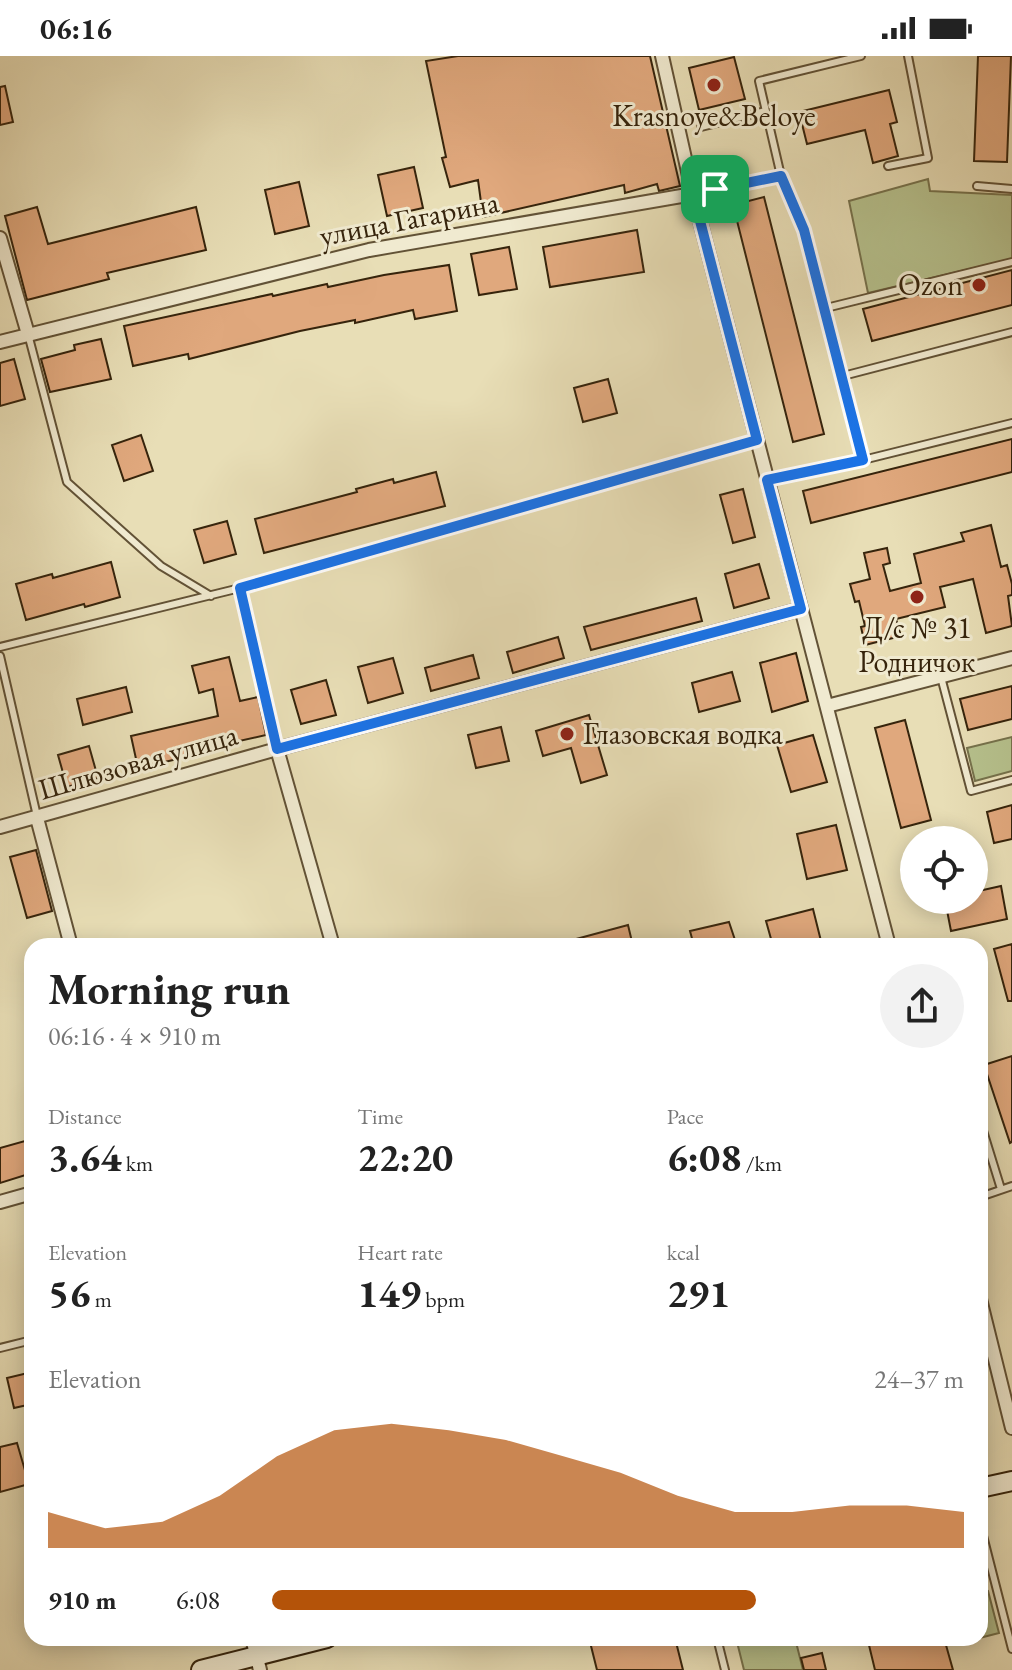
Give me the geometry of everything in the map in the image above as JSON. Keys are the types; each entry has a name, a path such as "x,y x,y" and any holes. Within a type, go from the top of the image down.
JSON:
{"main road":[{"path":"988,1486 1012,1481"},
{"path":"201,1670 292,1646"}],"street":[{"path":"662,56 693,194 887,938"},
{"name":"улица Гагарина","path":"0,342 369,250 693,194"},
{"path":"0,238 28,334"},
{"name":"Шлюзовая улица","path":"0,827 277,749 801,609"},
{"path":"827,706 1012,658"},
{"path":"277,749 331,938"},
{"path":"37,818 69,938"},
{"path":"0,1202 24,1195"},
{"path":"988,1341 1012,1428"}],"lane":[{"path":"861,56 759,81 781,176 804,230 826,308 863,460"},
{"path":"888,166 928,158 908,56"},
{"path":"701,127 765,111"},
{"path":"693,194 781,176"},
{"path":"977,186 1012,189"},
{"path":"826,308 1012,262"},
{"path":"843,376 1012,332"},
{"path":"28,334 67,482 161,566 211,596"},
{"path":"767,480 1012,423"},
{"path":"0,647 211,596 757,440"},
{"path":"240,588 277,749"},
{"path":"0,656 37,818"},
{"path":"941,677 971,791 1012,780"},
{"path":"988,1147 1001,1189"},
{"path":"988,1194 1012,1186"},
{"path":"0,1348 24,1342"},
{"path":"988,1555 1012,1649"},
{"path":"719,1646 725,1670"}],"green space":[{"path":"928,179 930,191 1012,195 1012,259 868,293 849,201"},
{"path":"1012,737 1012,771 975,781 967,748"},
{"path":"988,1591 999,1633 988,1636"},
{"path":"738,1646 797,1646 803,1670 744,1670"}],"building":[{"path":"458,56 650,56 680,186 659,191 657,184 625,193 624,185 483,217 478,180 450,187 442,158 446,157 426,61"},
{"path":"978,56 1011,56 1007,162 974,161"},
{"path":"734,57 745,99 699,110 689,68"},
{"path":"5,86 13,122 0,125 0,87"},
{"path":"889,90 897,122 890,124 898,156 873,163 865,130 807,144 799,112"},
{"path":"414,167 423,208 387,216 378,175"},
{"path":"299,182 309,226 275,234 265,190"},
{"path":"764,197 824,434 793,442 733,205"},
{"path":"37,207 48,244 196,207 206,250 107,273 109,279 27,300 5,216"},
{"path":"637,230 644,272 550,287 543,247"},
{"path":"509,247 517,289 479,295 471,254"},
{"path":"449,265 457,311 415,319 413,310 300,331 189,359 188,354 133,366 124,326 272,294"},
{"path":"1012,270 1012,305 872,341 863,309"},
{"path":"101,339 111,379 50,392 41,359 75,350 74,345"},
{"path":"14,359 25,399 0,406 0,363"},
{"path":"608,379 617,413 583,422 574,388"},
{"path":"141,435 153,471 124,481 112,445"},
{"path":"1012,439 1012,472 811,523 803,491"},
{"path":"436,472 445,506 264,553 255,519 357,492 356,489 393,479 394,483"},
{"path":"743,489 755,537 733,543 720,495"},
{"path":"227,521 236,554 204,563 194,530"},
{"path":"991,525 1001,567 1007,565 1012,584 1012,595 1008,596 1012,626 986,633 973,579 940,587 945,607 896,619 901,636 865,645 861,627 865,626 859,601 855,602 850,584 870,579 864,553 887,548 890,563 883,565 890,591 921,583 914,554 964,541 961,533"},
{"path":"111,562 120,597 26,620 16,584 52,574 53,578"},
{"path":"759,564 769,598 734,608 725,574"},
{"path":"696,598 702,621 591,650 584,627"},
{"path":"558,637 564,658 513,673 507,652"},
{"path":"796,653 808,701 772,712 760,663"},
{"path":"473,655 479,678 431,691 425,668"},
{"path":"229,657 240,701 258,697 266,735 138,768 131,736 218,716 213,689 199,693 192,666"},
{"path":"393,658 403,693 368,703 358,667"},
{"path":"732,672 740,701 699,712 692,683"},
{"path":"326,680 336,715 301,724 291,690"},
{"path":"1012,686 1012,719 968,730 960,699"},
{"path":"126,687 132,712 83,725 77,699"},
{"path":"589,715 607,775 581,783 571,748 543,756 536,731"},
{"path":"905,720 931,820 900,826 875,728"},
{"path":"501,727 509,761 476,768 468,735"},
{"path":"813,735 827,782 791,792 777,745"},
{"path":"89,746 98,778 67,787 58,755"},
{"path":"1012,805 1012,839 994,843 987,812"},
{"path":"836,825 847,870 807,879 797,834"},
{"path":"36,850 52,911 27,918 10,857"},
{"path":"1001,886 1007,919 951,931 948,914 988,914 988,889"},
{"path":"813,909 820,938 771,938 766,921"},
{"path":"729,922 734,938 692,938 690,931"},
{"path":"628,925 631,938 580,938"},
{"path":"1012,944 1012,1001 1008,1001 994,949"},
{"path":"1012,1056 1010,1143 988,1077 988,1064"},
{"path":"24,1141 24,1176 0,1183 0,1148"},
{"path":"24,1374 24,1406 14,1408 7,1378"},
{"path":"17,1443 24,1467 24,1485 0,1492 0,1447"},
{"path":"591,1646 677,1646 683,1670 597,1670"},
{"path":"869,1646 946,1646 953,1670 875,1670"},
{"path":"822,1653 826,1670 804,1670 801,1658"}],"place":[{"name":"Krasnoye&Beloye","path":"714,85"},
{"name":"Ozon","path":"979,285"},
{"name":"Д/с № 31 Родничок","path":"917,597"},
{"name":"Глазовская водка","path":"567,734"}],"route":[{"path":"781,176 804,230 863,460 767,480 801,609 277,749 240,588 757,440 693,194 715,189 781,176"}]}
